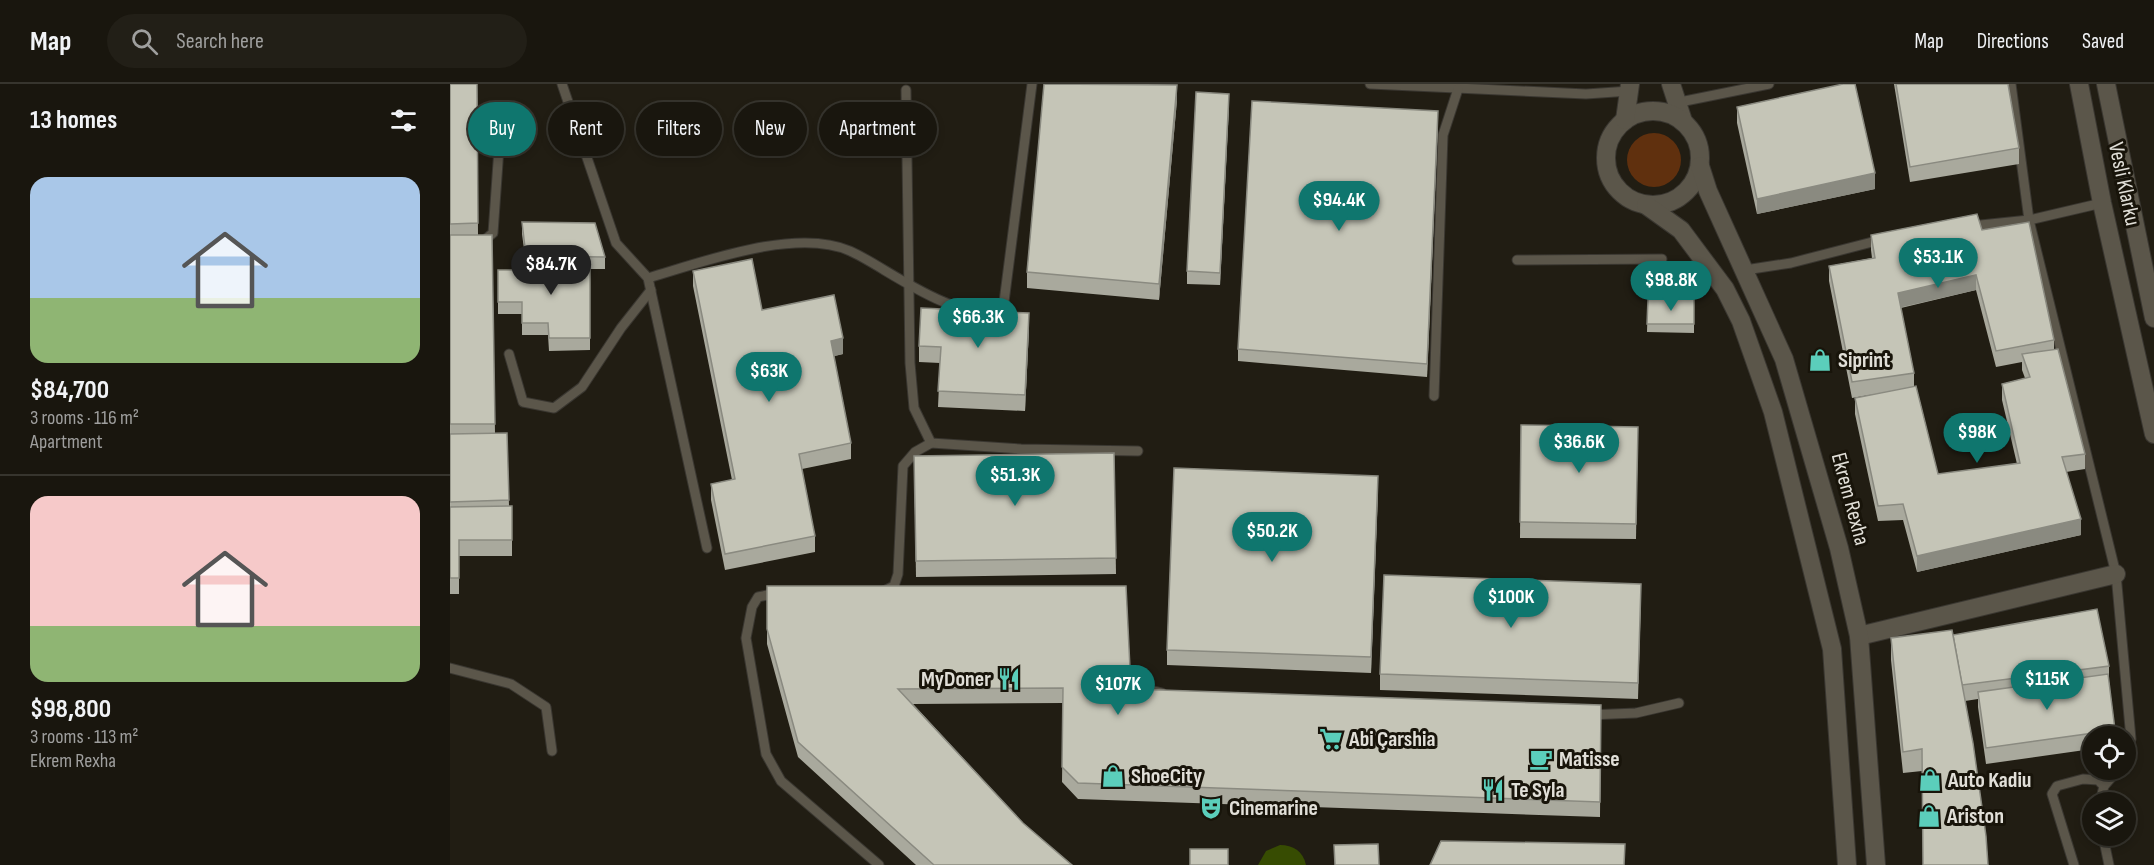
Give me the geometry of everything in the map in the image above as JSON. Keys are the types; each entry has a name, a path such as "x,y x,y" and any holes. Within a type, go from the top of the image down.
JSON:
{"street":[{"name":"Ekrem Rexha","path":"1671,84 1683,121 1698,141 1700,166 1708,191 1784,359 1839,548 1859,636 1876,865"},
{"name":"Vesli Klarku","path":"2079,84 2102,203 2154,434"},
{"name":"Vesli Klarku","path":"2106,84 2154,318"},
{"path":"1625,120 1630,88"},
{"path":"1683,121 1669,113 1654,111 1639,113 1625,120 1614,131 1607,145 1605,161 1609,177 1624,195 1646,205 1681,230 1725,289 1741,321 1773,411 1832,649 1847,865"},
{"path":"1646,205 1660,205 1674,201 1687,192 1696,180 1700,166"},
{"path":"1859,636 2116,573"}],"lane":[{"path":"562,84 616,243 648,278 707,548"},
{"path":"648,278 742,251 813,242 849,250 950,306 983,310 998,307 1004,302 1032,84"},
{"path":"1370,84 1586,94 1630,88"},
{"path":"1675,102 1769,84"},
{"path":"2011,84 2028,219 2116,573 2130,726"},
{"path":"1434,396 1443,135 1458,89"},
{"path":"906,90 909,282 914,408 931,443"},
{"path":"473,242 484,242 493,233 498,156"},
{"path":"1958,227 2028,219 2102,203"},
{"path":"1745,270 1791,263 1893,237"},
{"path":"1517,260 1662,258"},
{"path":"508,354 523,402 554,408 582,387 621,328 651,290"},
{"path":"869,592 880,592 894,586 898,574 903,465 915,452 931,443 1021,449 1138,451"},
{"path":"791,593 769,593 758,597 752,607 746,638 766,754 781,781 879,865"},
{"path":"450,668 511,684 546,707 552,750"},
{"path":"1135,673 1142,687 1172,693"},
{"path":"1578,715 1613,716 1679,702"},
{"path":"2074,865 2052,794 2054,788 2090,779 2098,780 2104,786"},
{"path":"2102,792 2109,780"},
{"path":"2105,846 2109,865"}],"shaded area":[{"path":"1654,133 1664,135 1673,141 1679,150 1681,160 1679,170 1673,179 1664,185 1654,187 1644,185 1635,179 1629,170 1627,160 1629,150 1635,141 1644,135"},
{"path":"1280,845 1297,850 1306,865 1258,865 1266,851"}],"building":[{"path":"450,84 477,84 477,102 468,102 468,156 478,156 478,223 450,224"},
{"path":"1044,84 1177,85 1159,284 1027,272"},
{"path":"1843,84 1855,84 1875,173 1757,199 1737,107"},
{"path":"1896,84 2008,84 2019,148 1910,167"},
{"path":"1196,92 1229,94 1220,273 1187,271"},
{"path":"1252,101 1438,111 1427,364 1238,349"},
{"path":"1977,214 1982,230 2029,222 2054,340 1996,351 1976,275 1898,293 1914,373 1852,382 1829,266 1875,258 1871,235"},
{"path":"522,222 595,223 605,257 526,256"},
{"path":"450,235 492,235 495,424 450,424"},
{"path":"752,259 762,310 834,295 843,338 831,341 851,443 799,454 815,536 725,554 711,484 735,479 693,271"},
{"path":"590,263 590,338 549,338 548,323 522,323 522,302 498,302 498,270 519,270 519,264"},
{"path":"1648,299 1694,299 1694,324 1647,324"},
{"path":"921,308 1029,313 1025,395 938,391 941,347 919,346"},
{"path":"2058,349 2085,454 2062,457 2081,519 1917,556 1903,504 1878,506 1855,398 1916,386 1938,474 2020,463 2002,384 2030,377 2022,354"},
{"path":"1521,425 1638,427 1636,524 1520,522"},
{"path":"507,433 509,500 450,502 450,434"},
{"path":"1114,453 1116,558 916,561 914,456"},
{"path":"1174,468 1378,476 1371,657 1167,650"},
{"path":"512,506 512,540 459,540 459,578 450,578 450,507"},
{"path":"1384,575 1641,584 1638,683 1380,674"},
{"name":"Abi Çarshia","path":"767,586 1126,586 1131,689 1601,705 1600,802 1078,783 1062,767 1063,688 898,689 1023,823 1072,865 934,865 798,742 767,629"},
{"path":"2097,609 2109,666 1962,685 1953,635"},
{"path":"1952,630 1973,743 1988,865 1923,865 1922,749 1903,752 1891,638"},
{"path":"2108,674 2114,726 2082,726 2082,735 1986,748 1978,692"},
{"path":"1441,841 1625,844 1624,865 1430,865"},
{"path":"1378,844 1379,865 1335,865 1334,845"},
{"path":"1190,849 1228,849 1228,865 1190,865"}],"place":[{"name":"Siprint","path":"1820,360"},
{"name":"MyDoner","path":"1009,679"},
{"name":"Abi Çarshia","path":"1331,739"},
{"name":"Matisse","path":"1541,759"},
{"name":"ShoeCity","path":"1113,776"},
{"name":"Auto Kadiu","path":"1930,780"},
{"name":"Te Syla","path":"1493,790"},
{"name":"Cinemarine","path":"1211,808"},
{"name":"Ariston","path":"1929,816"}]}
